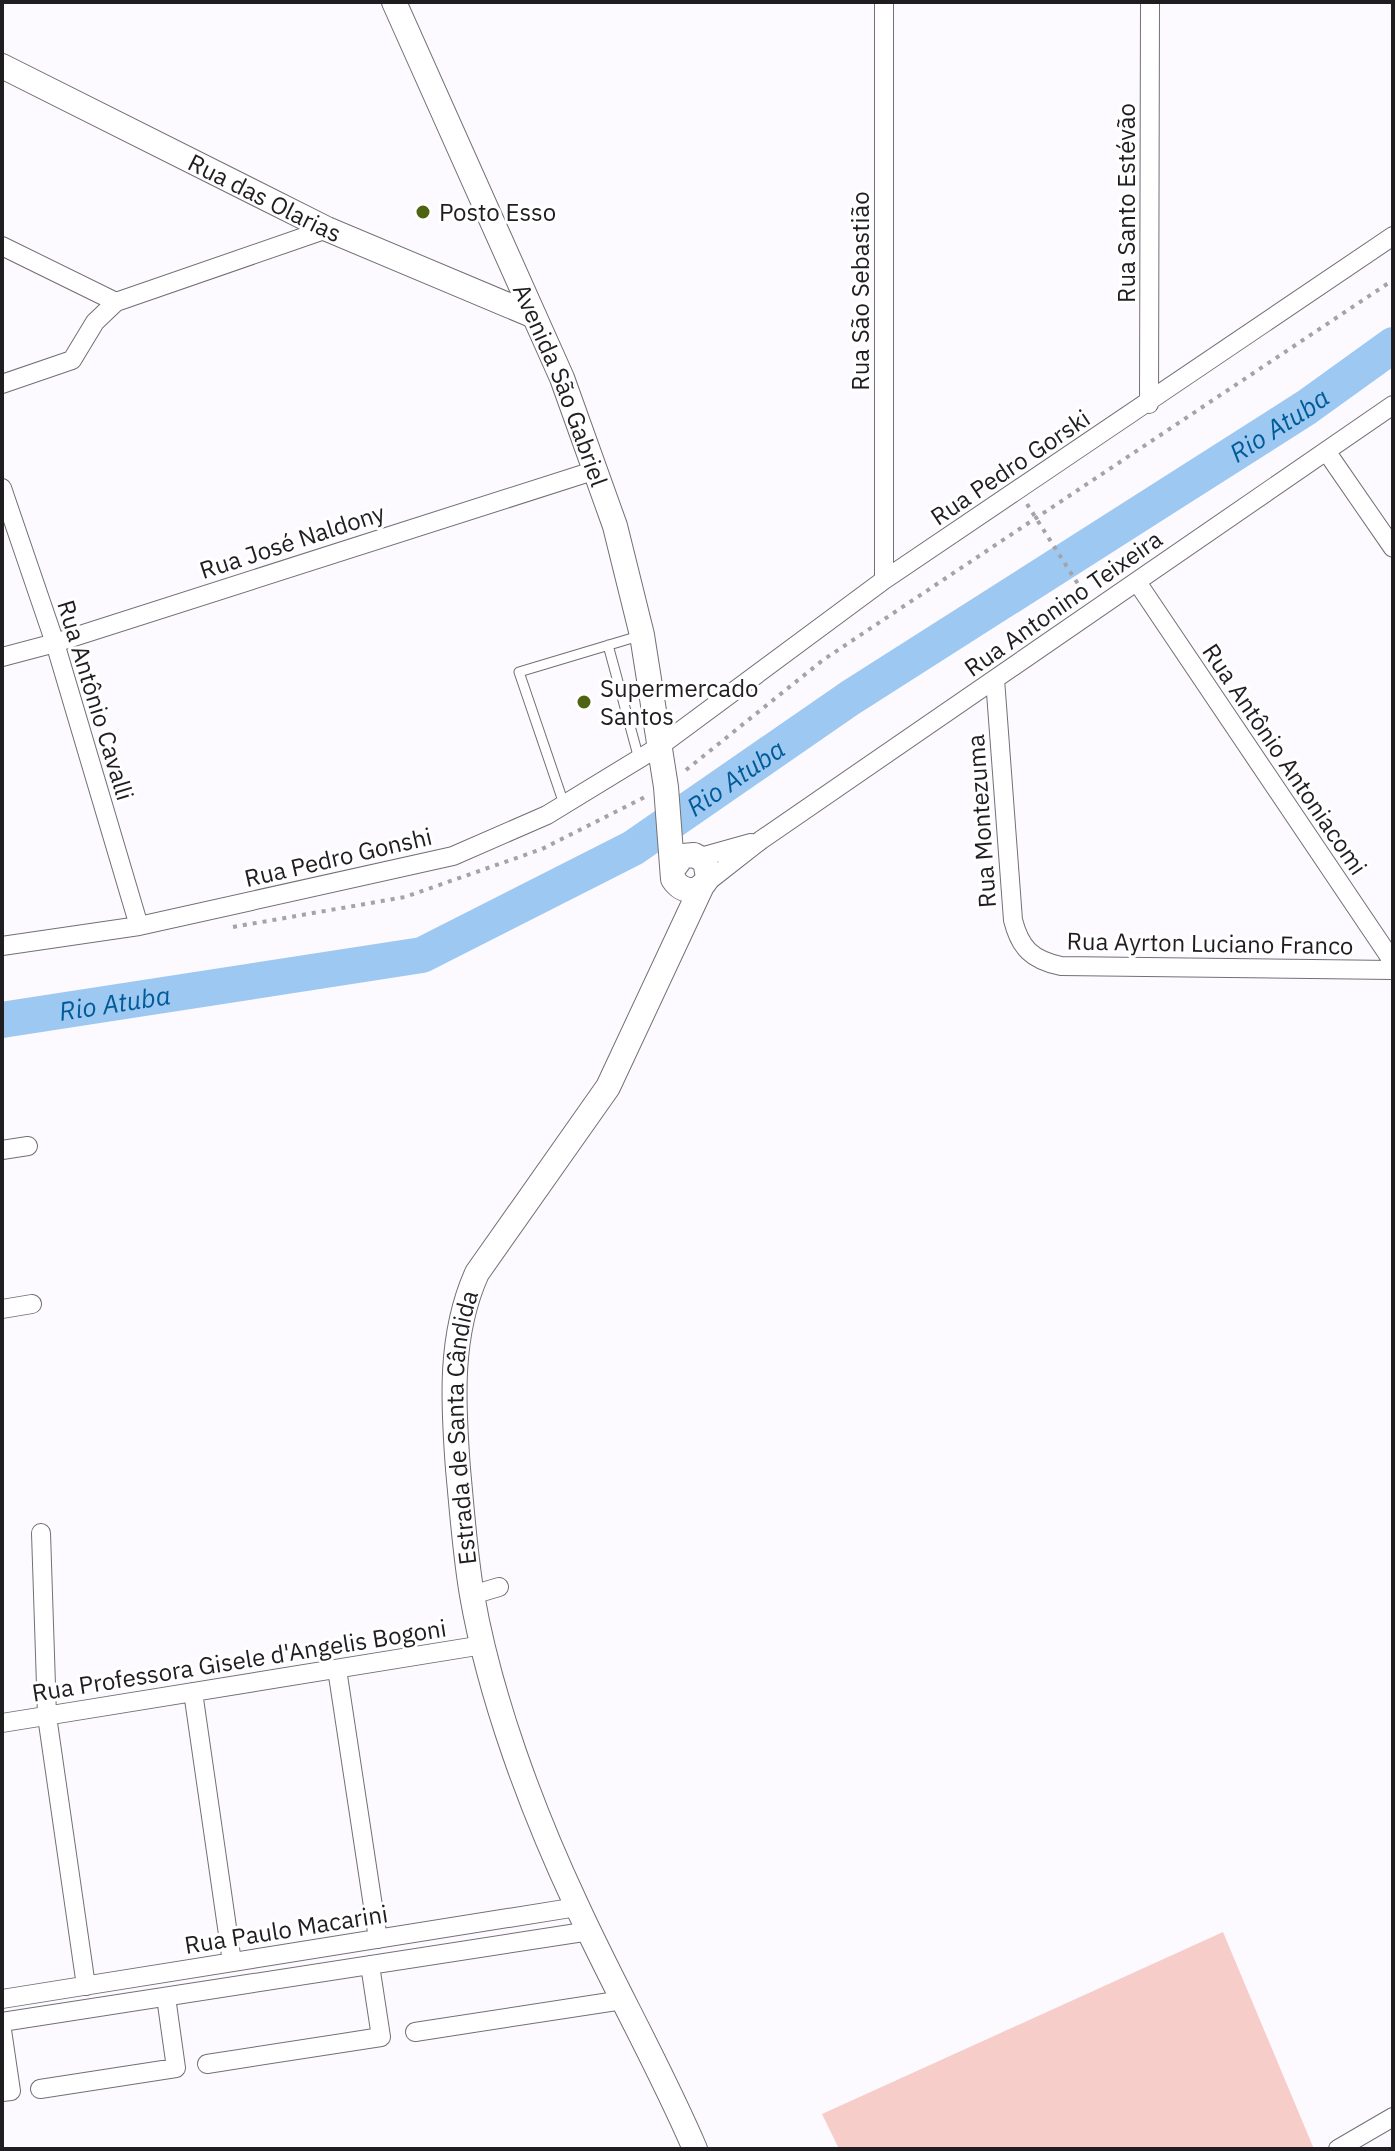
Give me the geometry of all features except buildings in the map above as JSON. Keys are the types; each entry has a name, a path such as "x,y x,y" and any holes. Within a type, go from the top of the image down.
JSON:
{"main road":[{"name":"Avenida São Gabriel","path":"394,2 562,378 615,526 642,635 670,828"},
{"name":"Rua das Olarias","path":"2,66 327,229 534,316"},
{"path":"670,828 697,856 709,872 703,885 684,890 673,874 683,856 697,856"},
{"name":"Estrada de Santa Cândida","path":"666,957 673,874 670,828"},
{"name":"Estrada de Santa Cândida","path":"695,2149 577,1907 540,1818 483,1645 472,1595 456,1446 455,1360 463,1304 492,1247 608,1087 641,1023 666,957 703,885"}],"street":[{"name":"Rua São Sebastião","path":"884,2 884,580"},
{"name":"Rua Santo Estévão","path":"1149,404 1150,2"},
{"path":"2,384 72,360 95,322 116,302 327,229"},
{"name":"Rua Pedro Gorski","path":"660,746 884,580 1149,404 1393,236"},
{"path":"2,246 116,302"},
{"name":"Rua Antonino Teixeira","path":"703,885 761,840 1393,405"},
{"path":"1326,451 1393,548"},
{"name":"Rua José Naldony","path":"2,657 55,643 596,470"},
{"name":"Rua Antônio Cavalli","path":"2,488 55,643 139,926"},
{"name":"Rua Antônio Antoniacomi","path":"1137,582 1393,962"},
{"name":"Rua Montezuma","path":"995,679 1013,920 1018,940 1028,954"},
{"name":"Rua Pedro Gonshi","path":"2,946 139,926 453,856 564,805 660,746"},
{"name":"Rua Antonino Teixeira","path":"697,856 761,840"},
{"name":"Rua Ayrton Luciano Franco","path":"1028,954 1061,966 1393,970"},
{"path":"2,1150 28,1146"},
{"path":"2,1309 32,1304"},
{"path":"41,1533 47,1716 86,1986"},
{"path":"472,1595 499,1587"},
{"name":"Rua Professora Gisele d'Angelis Bogoni","path":"2,1723 483,1645"},
{"path":"337,1669 378,1939"},
{"path":"193,1692 232,1962"},
{"name":"Rua Paulo Macarini","path":"2,1999 577,1907"},
{"path":"2,2022 590,1931"},
{"path":"207,2064 381,2037 370,1965"},
{"path":"40,2089 176,2068 166,1997"},
{"path":"415,2032 623,2000"},
{"path":"2,2030 11,2091 2,2092"},
{"path":"1338,2149 1393,2117"}],"lane":[{"path":"564,805 519,672 642,635"},
{"path":"608,645 639,759"}],"path":[{"path":"1018,490 1079,585"}],"shaded area":[{"path":"1223,1932 1314,2149 839,2149 822,2114"}],"waterway":[{"name":"Rio Atuba","path":"2,1020 422,955 633,848 850,698 1307,407 1393,345"}],"place":[{"name":"Posto Esso","path":"423,212"},
{"name":"Supermercado Santos","path":"584,702"}]}
